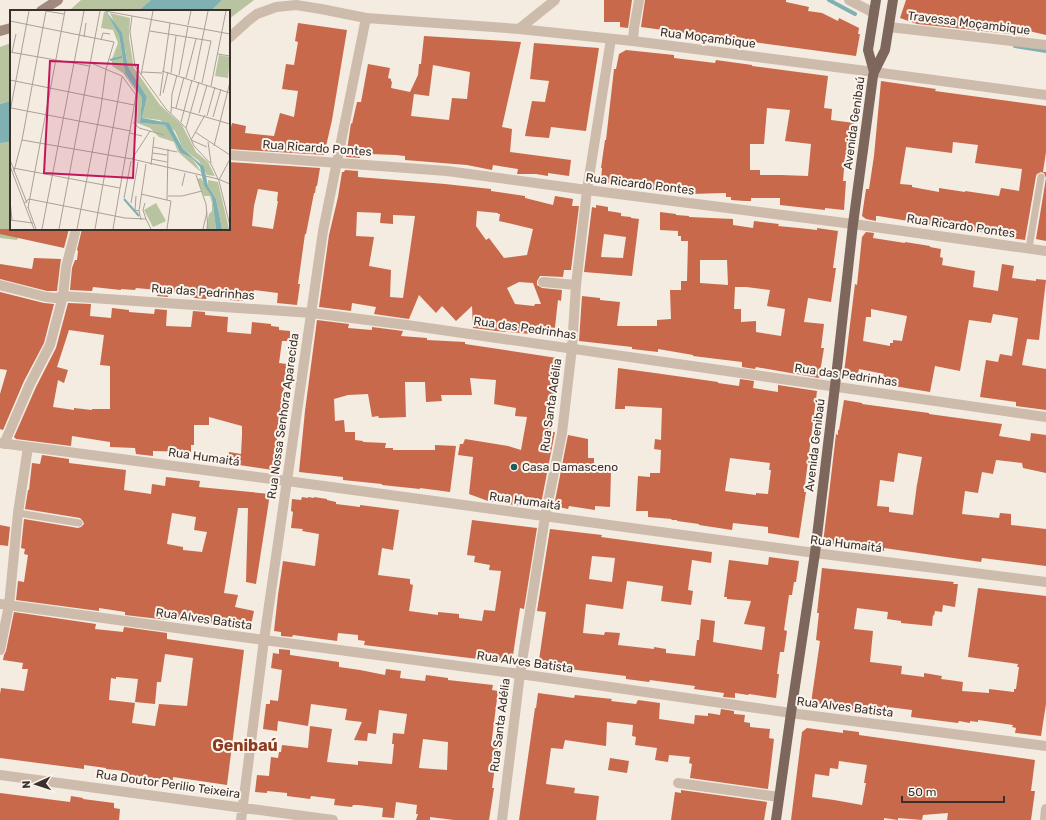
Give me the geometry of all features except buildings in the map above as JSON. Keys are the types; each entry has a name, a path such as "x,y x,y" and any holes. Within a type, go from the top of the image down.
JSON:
{"main road":[{"path":"43,10 58,0"},
{"name":"Avenida Genibaú","path":"874,72 868,50 876,0"},
{"name":"Avenida Genibaú","path":"776,820 790,713 815,553 853,224 874,72 885,50 893,0"},
{"path":"0,31 10,28"}],"street":[{"path":"519,29 555,0"},
{"path":"633,42 634,28 640,0"},
{"path":"849,0 874,13"},
{"name":"Rua Moçambique","path":"230,37 258,14 286,5 306,6 366,18 519,29 611,39 1046,95"},
{"name":"Rua Nossa Senhora Aparecida","path":"241,820 264,640 323,231 366,18"},
{"name":"Travessa Moçambique","path":"889,27 1046,45"},
{"name":"Rua Santa Adélia","path":"502,820 520,674 545,517 562,433 572,348 576,285 587,190 611,39"},
{"name":"Rua Ricardo Pontes","path":"230,154 447,171 853,224 1046,251"},
{"path":"2,443 50,345 63,296 66,267 76,230"},
{"path":"543,282 576,285"},
{"name":"Rua das Pedrinhas","path":"0,285 46,297 56,298 63,296 312,312 444,329 1046,417"},
{"name":"Rua Humaitá","path":"2,443 815,553 1046,582"},
{"path":"0,650 5,604 28,447"},
{"name":"Rua Alves Batista","path":"5,604 520,674 790,713 1046,746"},
{"name":"Rua Doutor Perilio Teixeira","path":"0,774 333,820"},
{"path":"678,783 779,797"},
{"path":"1045,820 1046,809"}],"lane":[{"path":"1029,248 1040,176"},
{"path":"18,513 79,523"}],"green space":[{"path":"81,0 151,0 139,10 70,10"},
{"path":"222,0 254,0 230,18 230,10 212,10"},
{"path":"10,43 10,101 0,104 0,47"},
{"path":"10,142 10,230 22,230 17,240 0,238 0,143"}],"water":[{"path":"151,0 222,0 212,10 139,10"},
{"path":"10,101 10,142 0,143 0,104"}],"waterway":[{"path":"829,0 855,14"},
{"path":"1015,46 1046,51"}],"place":[{"name":"Casa Damasceno","path":"514,467"}],"district":[{"name":"Genibaú","path":"245,745"}]}
